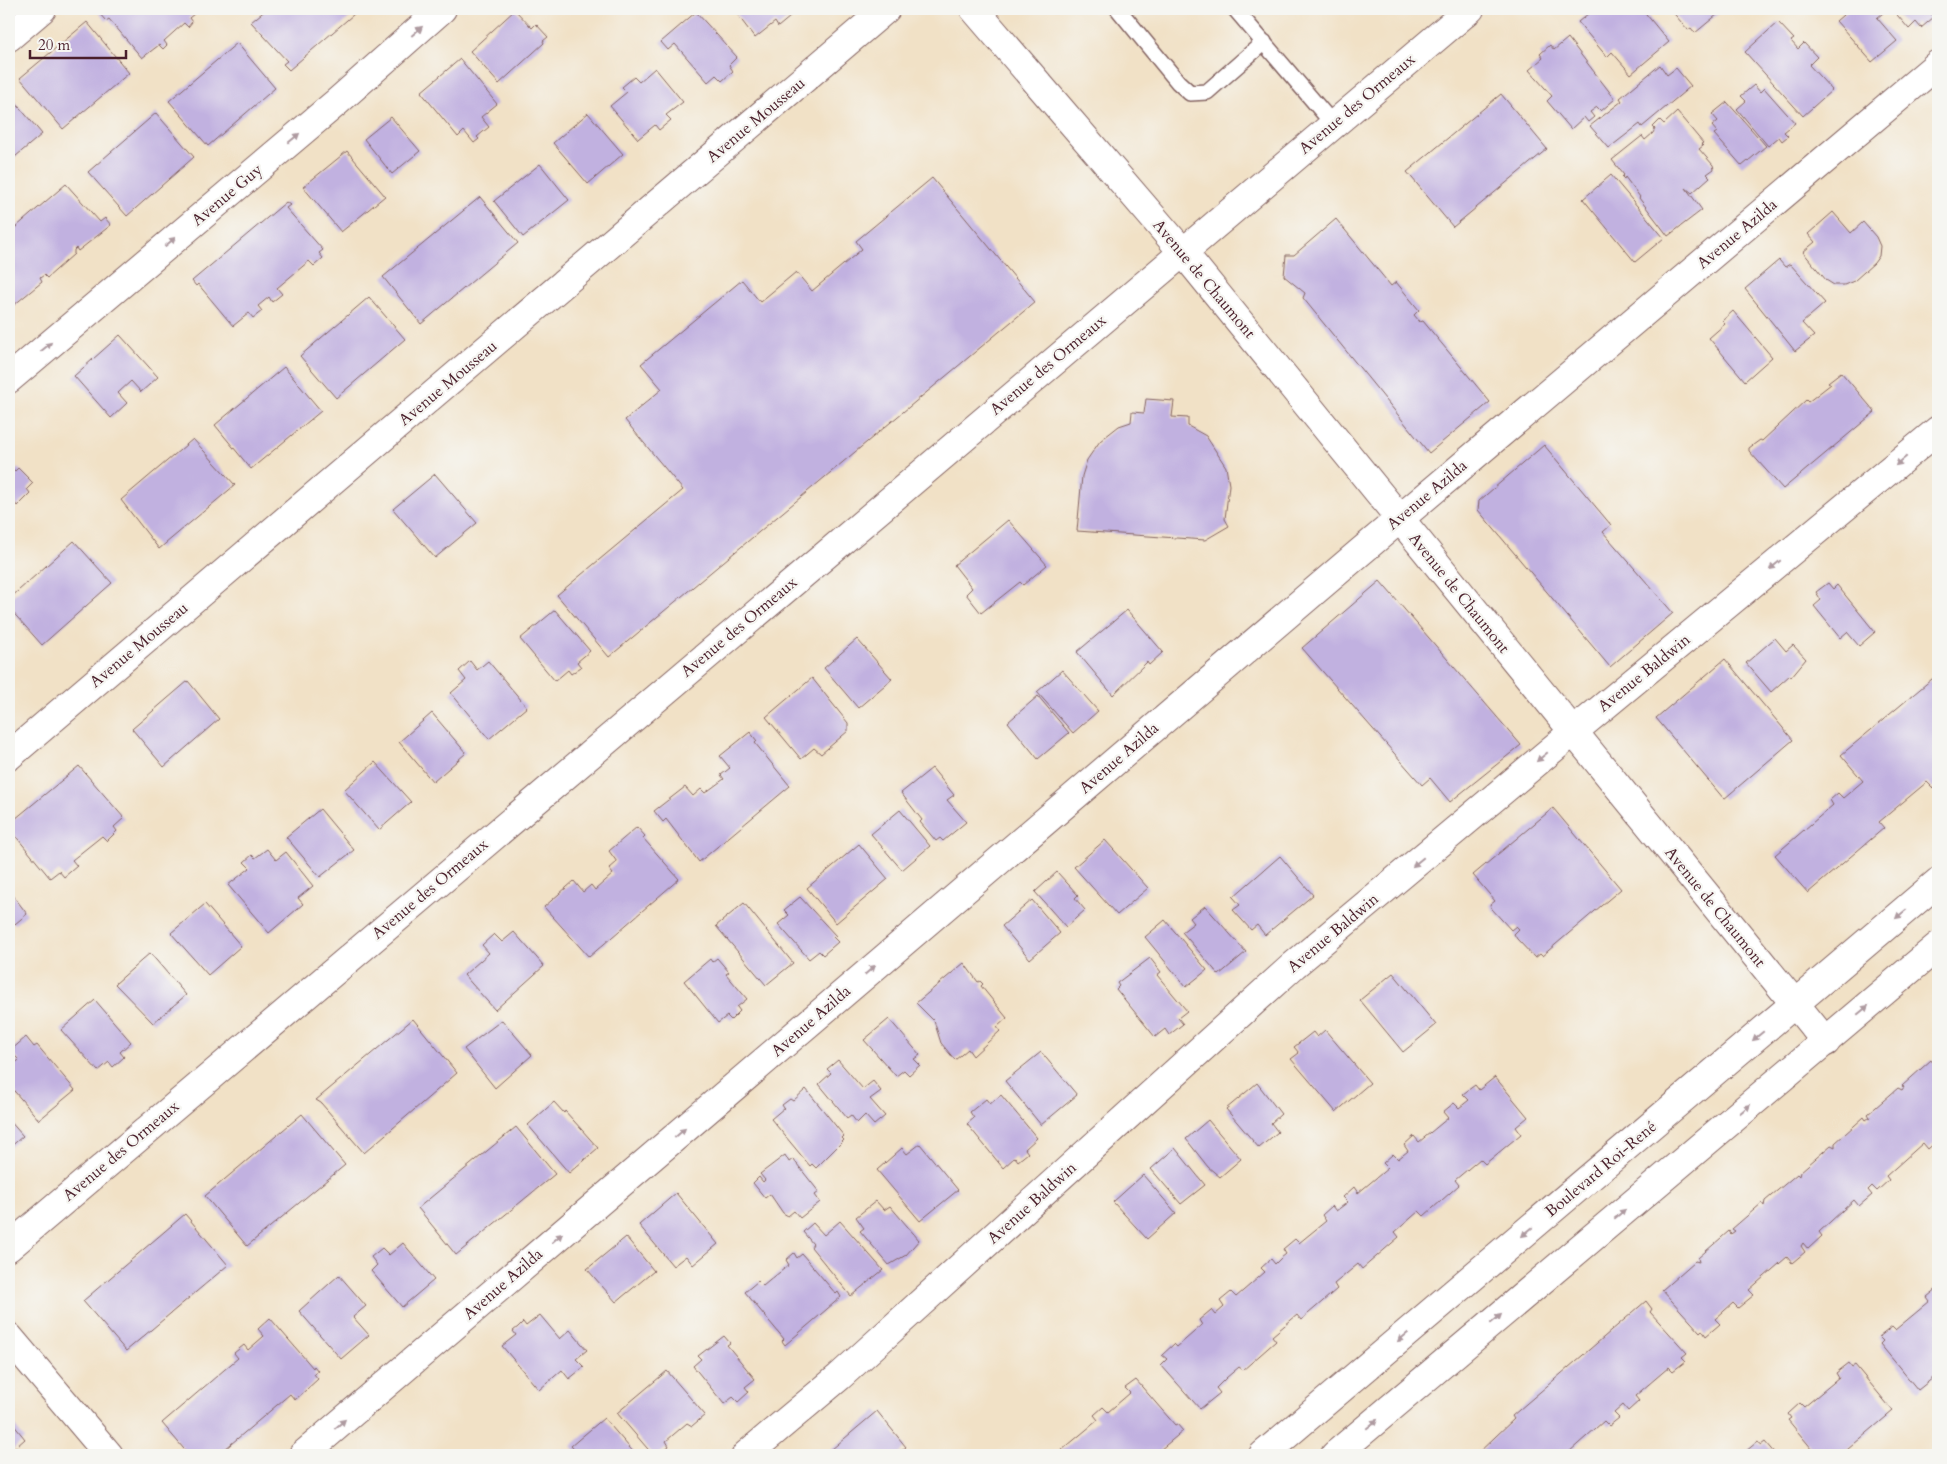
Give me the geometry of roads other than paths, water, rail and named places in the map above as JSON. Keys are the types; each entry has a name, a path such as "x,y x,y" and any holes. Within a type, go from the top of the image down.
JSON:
{"street":[{"path":"9,37 42,9"},
{"name":"Avenue Guy","path":"9,379 337,102 442,9"},
{"name":"Avenue Mousseau","path":"9,756 886,9"},
{"name":"Avenue de Chaumont","path":"974,9 1182,251 1826,1042"},
{"name":"Avenue des Ormeaux","path":"9,1247 1182,251 1470,9"},
{"name":"Avenue Azilda","path":"303,1455 1400,518 1938,64"},
{"name":"Avenue Baldwin","path":"746,1455 839,1377 1294,966 1572,732 1938,430"},
{"name":"Boulevard Roi-René","path":"1264,1455 1938,882"},
{"path":"1335,1455 1938,946"},
{"path":"9,1338 109,1455"}],"lane":[{"path":"1118,9 1178,82 1190,93 1207,92 1264,42"},
{"path":"1235,9 1333,124"}]}
